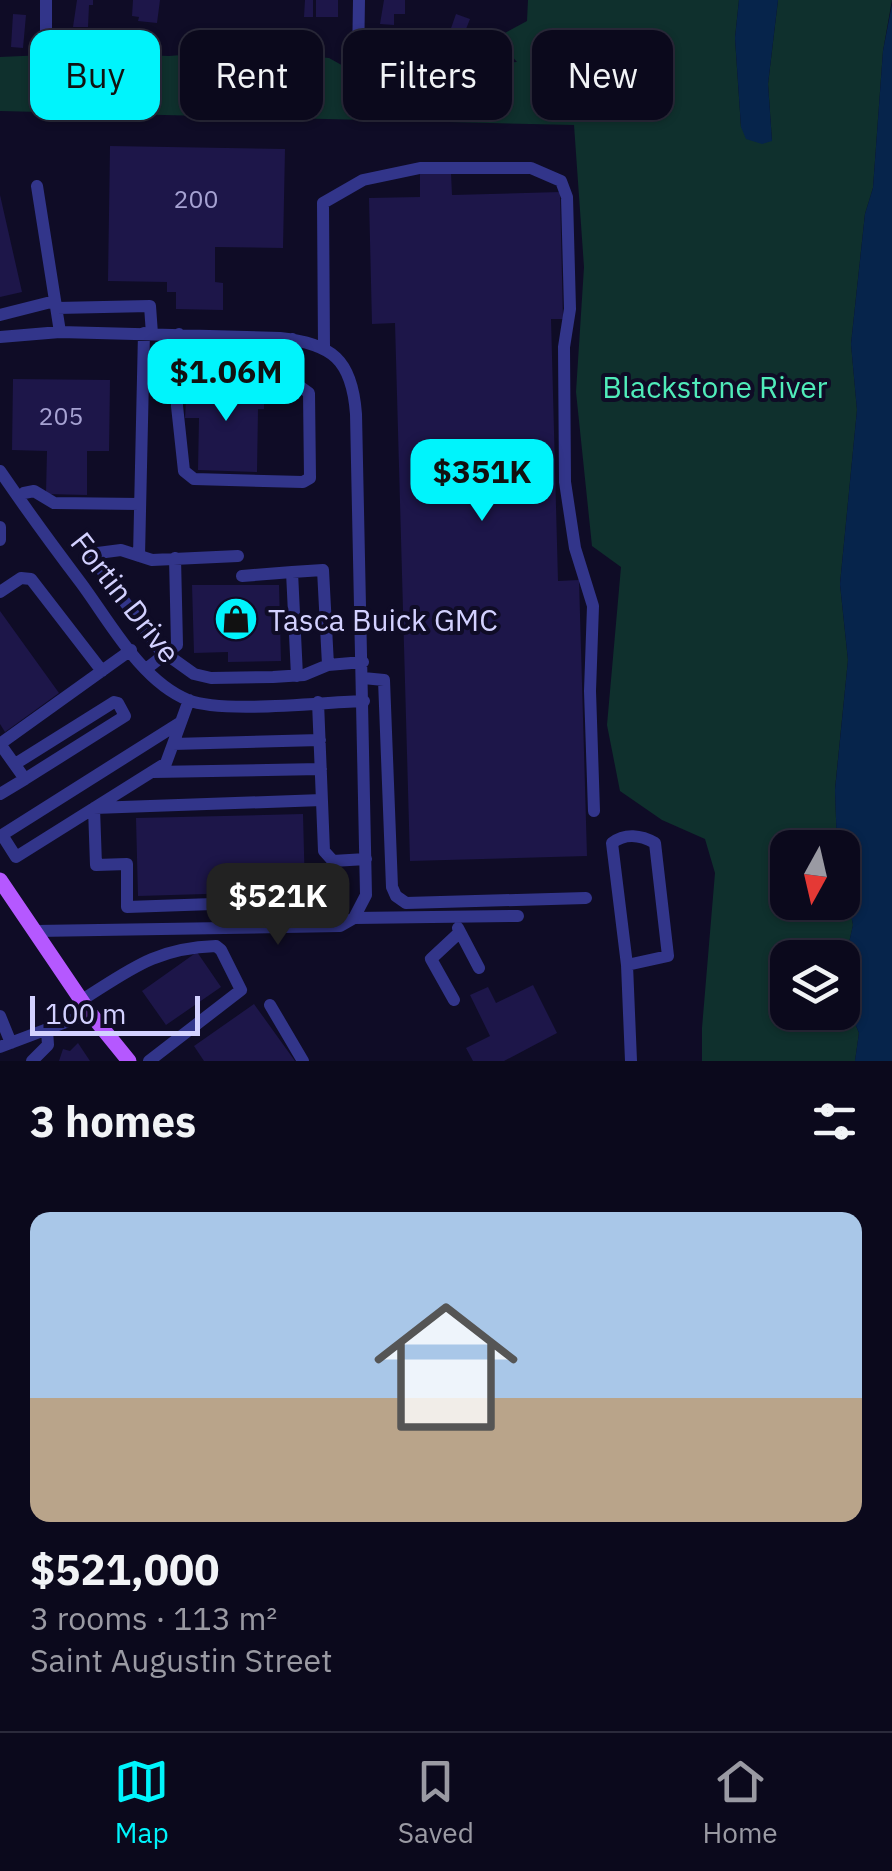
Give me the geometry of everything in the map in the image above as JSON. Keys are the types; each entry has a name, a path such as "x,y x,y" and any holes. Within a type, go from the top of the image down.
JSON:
{"main road":[{"path":"0,880 86,1006 129,1061"}],"street":[{"path":"46,0 46,30"},
{"path":"359,0 359,30"},
{"path":"324,347 322,203 363,180 420,168 531,168 561,181 567,197 570,291 564,347 566,482 575,548 593,606 590,691 594,810"},
{"path":"37,186 60,332"},
{"path":"0,314 56,304 150,306 139,556"},
{"path":"0,337 60,332 292,340 324,347 347,372 355,399 364,702 366,895 354,918"},
{"path":"179,334 177,406 184,470 194,479 303,482 310,478 309,393 291,380 286,370 292,340"},
{"path":"178,372 286,370"},
{"name":"Fortin Drive","path":"0,471 146,669 188,700 220,706 364,702"},
{"path":"0,501 34,491 54,503 140,504"},
{"path":"0,527 0,540"},
{"path":"238,556 152,560 121,550 90,554 159,649 194,674 212,678 297,676 317,672 328,664 363,662"},
{"path":"146,669 177,645 175,558"},
{"path":"242,576 323,570 328,664"},
{"path":"292,572 297,676"},
{"path":"0,592 20,578 31,579 102,671"},
{"path":"24,779 0,744 131,650"},
{"path":"363,678 384,680 392,887 396,896 406,903 586,898"},
{"path":"180,722 2,835 16,857 166,764 188,700"},
{"path":"0,794 125,712 114,702 15,764"},
{"path":"94,808 96,865 127,864 127,907 333,900 333,861 324,851 318,702"},
{"path":"173,744 320,740"},
{"path":"153,772 321,769"},
{"path":"365,788 388,786"},
{"path":"94,808 322,800"},
{"path":"627,966 668,956 654,843 644,836 620,837 612,843 627,966 631,1061"},
{"path":"333,861 366,860"},
{"path":"36,931 340,926 354,918 518,916"},
{"path":"452,917 479,968"},
{"path":"149,1061 241,990 216,946 221,927"},
{"path":"454,1000 431,959 460,932"},
{"path":"0,1016 6,1045 48,1030 163,952 216,946"},
{"path":"270,1005 303,1061"},
{"path":"48,1030 48,1045"},
{"path":"32,1061 68,1030"}],"green space":[{"name":"Blackstone River","path":"528,0 739,0 735,38 741,127 772,141 768,84 778,0 892,0 883,51 873,188 865,214 851,344 857,410 840,584 848,660 835,789 836,830 770,830 770,920 852,920 853,925 850,940 770,940 770,1030 858,1030 855,1061 702,1061 715,873 705,839 662,820 620,791 607,725 621,567 592,546 576,392 584,267 574,125 369,120 512,120 512,62 517,62 512,56 510,30 527,21"},
{"path":"180,55 180,115 160,115 160,56"},
{"path":"30,56 30,112 0,111 0,57"},
{"path":"323,57 343,66 343,119 323,119"}],"water":[{"path":"739,0 778,0 768,84 772,141 762,144 746,139 741,127 735,38"},
{"path":"892,4 892,1061 855,1061 860,1030 860,940 850,940 852,920 860,920 860,830 836,830 835,790 848,660 840,584 857,410 851,344 865,214 873,188 883,51"}],"building":[{"path":"77,0 93,0 93,5 89,5 88,27 73,27"},
{"path":"133,0 160,0 157,23 138,21 139,17 132,16"},
{"path":"305,0 313,0 313,17 304,17"},
{"path":"316,0 338,0 338,17 316,17"},
{"path":"384,0 405,0 405,14 394,14 394,25 380,24"},
{"path":"13,14 26,15 23,48 11,47"},
{"path":"456,14 470,19 466,30 450,30"},
{"path":"110,146 285,149 283,248 215,247 215,282 223,283 223,310 176,309 176,292 167,292 167,282 108,281"},
{"path":"451,173 452,195 560,192 563,319 551,319 558,581 579,580 587,856 410,861 395,323 372,324 369,198 420,197 420,174"},
{"path":"0,195 22,292 0,297"},
{"path":"13,379 110,380 109,451 87,451 87,495 46,494 47,451 12,450"},
{"path":"187,381 246,382 246,390 264,390 264,409 258,409 257,472 198,470 199,418 185,418"},
{"name":"Tasca Buick GMC","path":"192,585 279,585 281,661 228,662 228,652 194,653"},
{"path":"0,611 59,693 5,732 0,724"},
{"path":"303,814 305,891 138,896 136,818"},
{"path":"197,952 221,987 166,1025 142,991"},
{"path":"533,985 557,1033 504,1061 473,1061 466,1048 490,1036 470,995 488,987 496,1003"},
{"path":"254,1004 295,1061 204,1061 194,1046"},
{"path":"78,1043 90,1061 59,1061 63,1049 70,1051"}],"place":[{"name":"Tasca Buick GMC","path":"236,619"}]}
